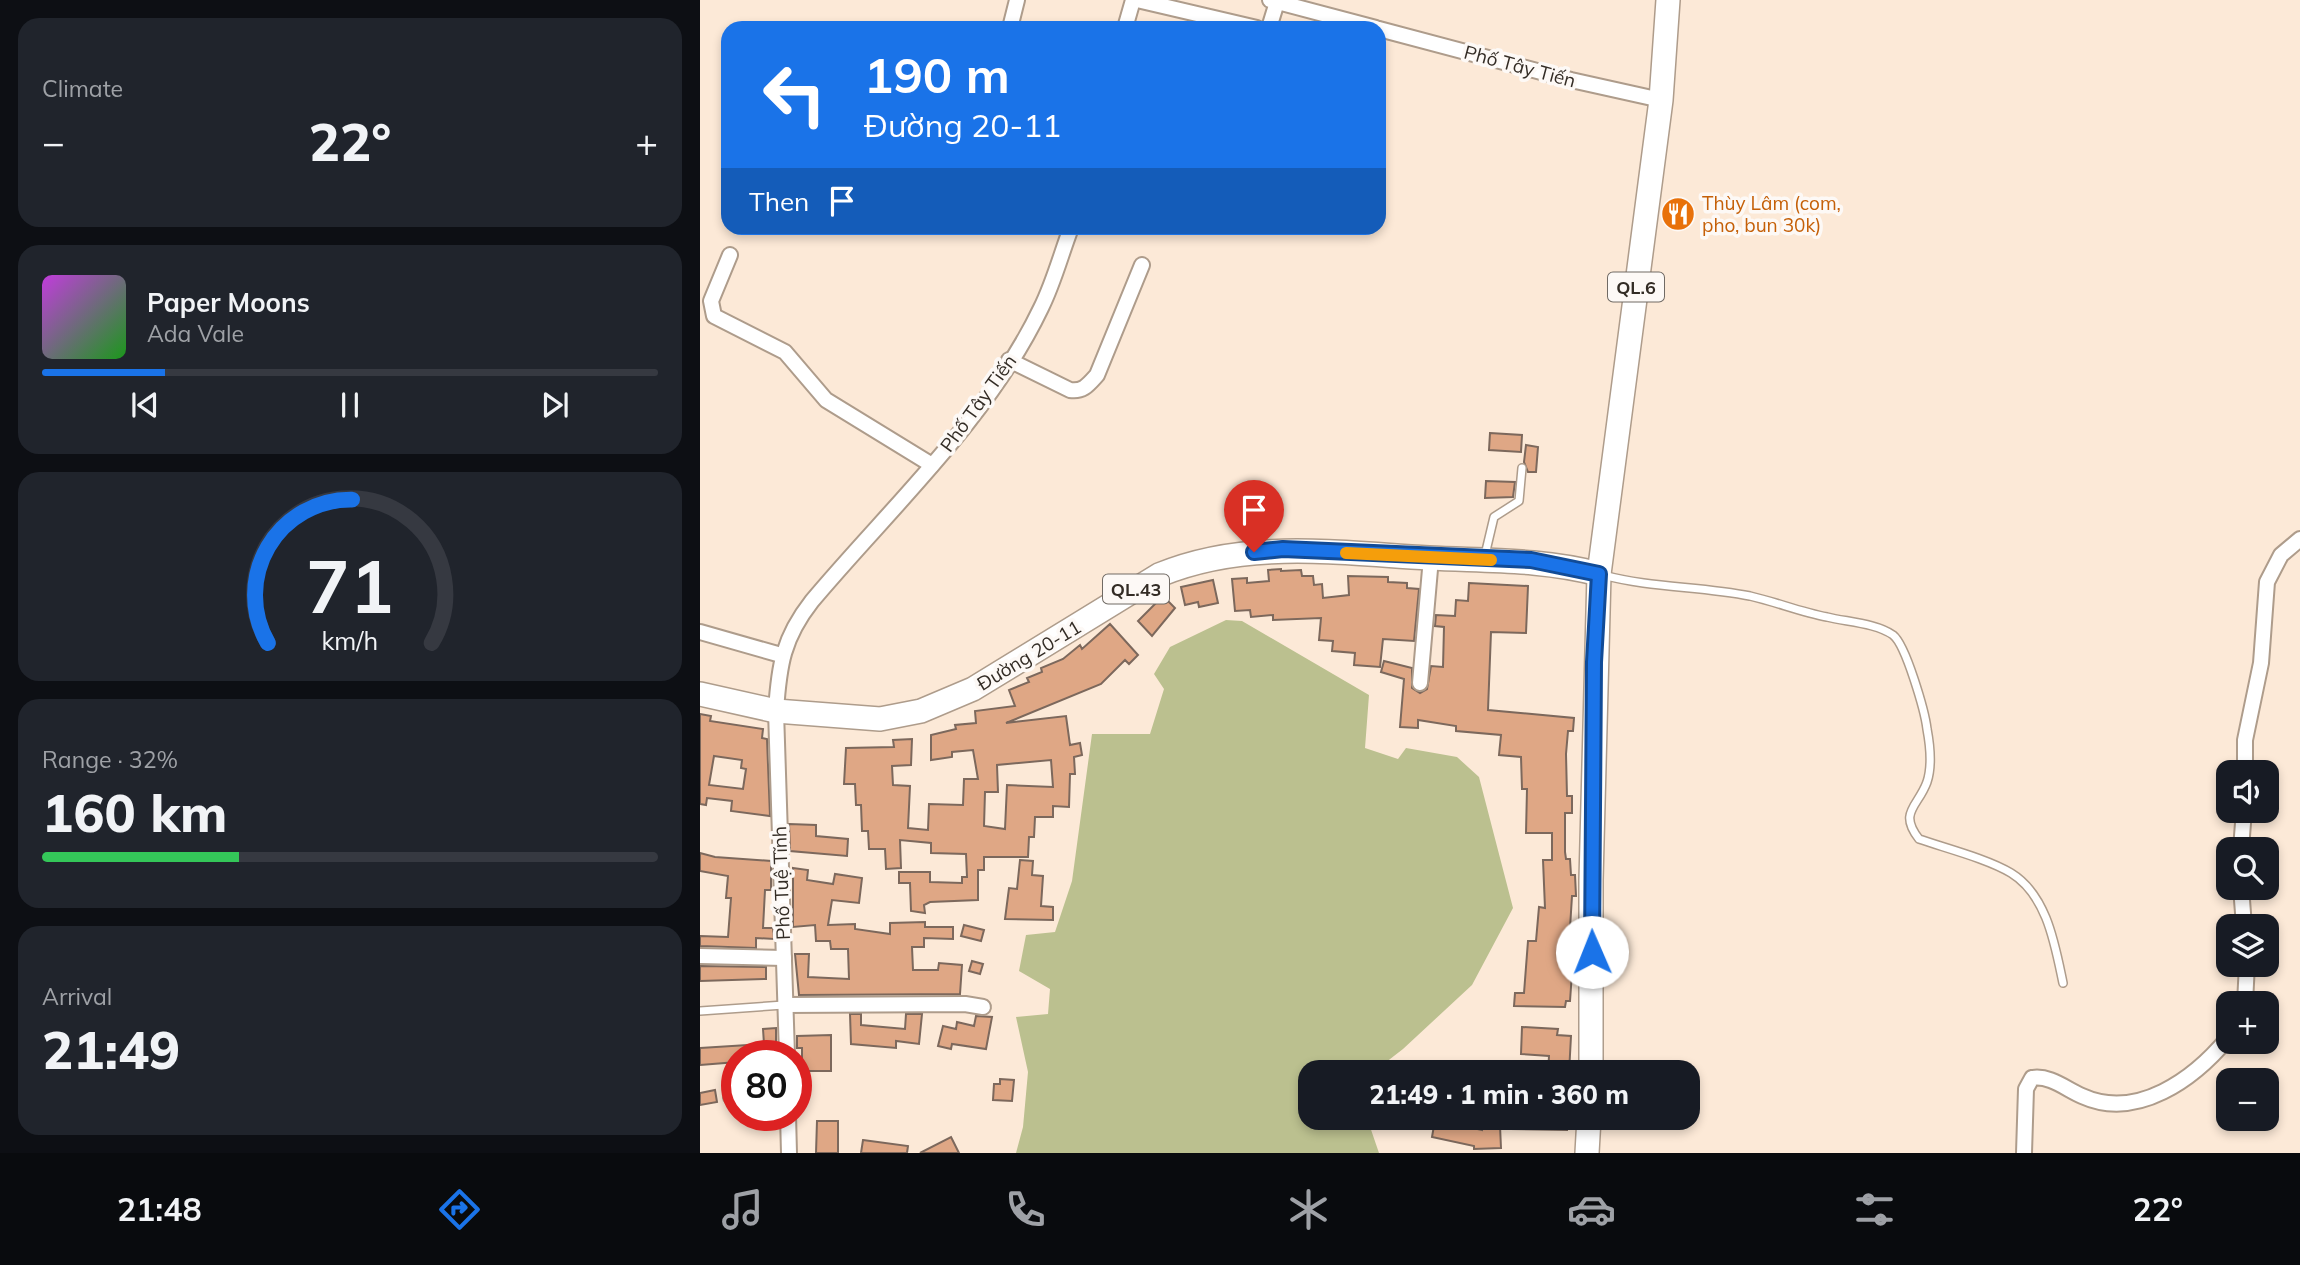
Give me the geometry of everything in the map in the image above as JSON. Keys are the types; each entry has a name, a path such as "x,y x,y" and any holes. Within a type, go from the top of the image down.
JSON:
{"highway":[{"name":"QL.6","path":"1591,1060 1591,853 1599,574 1661,100 1668,0"},
{"name":"Đường 20-11","path":"700,694 776,711 897,718 950,701 999,674 1158,575 1199,561 1283,549 1560,564 1599,574"},
{"path":"1587,1153 1588,1130"}],"street":[{"path":"1012,21 1017,0"},
{"path":"1128,21 1135,0 1226,21"},
{"path":"1270,21 1274,1"},
{"name":"Phố Tây Tiến","path":"1274,1 1351,21"},
{"name":"Phố Tây Tiến","path":"1386,30 1572,80 1661,100"},
{"name":"Phố Tây Tiến","path":"776,711 781,655 798,618 932,465 990,392 1041,308 1068,235"},
{"path":"730,255 711,301 715,316 785,352 826,400 932,465"},
{"path":"1009,360 1070,390 1078,391 1087,386 1097,375 1142,265"},
{"path":"2245,760 2245,740 2260,663 2267,582 2281,555 2300,539"},
{"path":"1420,684 1431,558"},
{"path":"700,632 781,655"},
{"name":"Phố Tuệ Tĩnh","path":"776,711 786,1040"},
{"path":"700,956 784,958"},
{"path":"785,1005 965,1004 983,1007"},
{"path":"2024,1153 2026,1089 2032,1078 2047,1078 2094,1101 2122,1103 2174,1086 2198,1071 2216,1051"},
{"path":"788,1131 789,1153"}],"lane":[{"path":"1484,559 1494,517 1519,501 1522,468"},
{"path":"1599,574 1639,583 1751,596 1880,629 1894,636 1903,648 1927,728 1927,782 1910,813 1909,826 1919,839 2011,873 2036,899 2053,936 2063,984"},
{"path":"700,1011 785,1005"}],"green space":[{"path":"1226,620 1242,621 1369,695 1365,748 1398,759 1406,748 1457,757 1479,777 1513,908 1472,985 1389,1060 1298,1060 1298,1130 1371,1130 1379,1153 1016,1153 1023,1127 1028,1072 1016,1017 1048,1014 1050,989 1019,971 1026,935 1055,932 1072,881 1092,734 1150,734 1164,689 1154,674 1170,647"}],"building":[{"path":"1490,433 1522,435 1521,452 1489,450"},
{"path":"1526,445 1538,447 1536,472 1528,472 1524,462"},
{"path":"1486,481 1515,482 1513,497 1485,498"},
{"path":"1268,570 1301,570 1302,576 1313,576 1314,585 1322,584 1323,598 1349,595 1348,576 1388,577 1388,582 1407,583 1407,588 1419,589 1414,641 1383,639 1380,667 1354,665 1355,653 1332,651 1333,641 1319,640 1321,618 1273,620 1273,615 1251,617 1250,610 1235,611 1232,579 1247,578 1247,583 1269,581"},
{"path":"1213,580 1218,603 1199,607 1198,602 1185,605 1181,587"},
{"path":"1469,583 1528,586 1526,633 1491,632 1488,710 1574,718 1573,731 1568,731 1566,754 1567,796 1572,796 1572,813 1565,813 1565,852 1566,859 1570,859 1571,875 1575,875 1576,896 1572,896 1569,944 1574,944 1570,1001 1566,1001 1565,1007 1514,1006 1515,993 1524,993 1528,941 1536,941 1539,907 1545,908 1543,860 1552,860 1552,833 1526,833 1527,789 1522,789 1521,757 1499,755 1501,735 1456,731 1456,726 1418,720 1418,728 1400,727 1404,679 1381,672 1384,661 1412,668 1412,688 1420,693 1427,689 1431,666 1443,667 1444,627 1435,626 1436,615 1455,616 1456,600 1468,601"},
{"path":"1163,596 1175,608 1152,636 1138,621"},
{"path":"1110,624 1138,655 1129,664 1125,660 1101,684 1006,723 1066,716 1070,745 1080,743 1082,755 1074,757 1075,774 1070,774 1069,807 1053,806 1053,817 1035,817 1034,837 1029,837 1028,857 984,857 984,870 978,870 978,900 930,902 924,905 925,913 911,911 910,883 899,883 899,872 930,872 930,882 962,883 962,877 967,877 966,854 931,853 931,843 900,840 901,868 886,869 885,849 869,849 868,831 862,831 861,805 856,805 855,784 844,784 846,748 894,747 893,740 912,739 911,765 892,766 893,785 910,786 908,828 928,830 929,804 963,805 964,779 978,779 973,750 952,752 952,757 931,760 931,735 956,729 955,725 976,723 975,711 1015,706 1009,690 1029,682 1027,678 1042,672 1041,668 1063,659 1080,645 1082,649","holes":["1051,760 1053,787 1007,785 1005,829 984,826 985,792 998,792 997,765"]},
{"path":"700,714 711,716 710,721 763,729 762,738 767,739 770,816 731,811 732,801 707,798 706,805 700,804","holes":["714,756 742,760 741,768 746,769 743,789 709,785"]},
{"path":"789,824 816,825 816,836 848,839 847,856 790,851"},
{"path":"700,853 715,857 771,861 771,890 765,890 763,928 773,928 774,939 756,938 756,948 700,946 700,936 728,937 731,898 726,898 728,876 700,871"},
{"path":"1020,860 1033,861 1032,875 1043,876 1041,906 1053,907 1053,920 1005,919 1009,888 1017,889"},
{"path":"793,868 808,870 807,880 833,884 835,874 862,878 859,903 832,900 828,925 855,924 855,929 890,934 890,923 925,922 925,927 953,927 953,939 924,938 924,947 912,947 913,970 938,970 939,963 962,965 960,994 799,995 795,954 809,954 808,977 849,979 848,949 831,949 830,941 816,941 815,925 793,927"},
{"path":"964,925 984,930 981,941 961,936"},
{"path":"972,961 983,964 980,974 969,971"},
{"path":"700,966 766,967 766,979 700,981"},
{"path":"850,1014 861,1014 861,1025 905,1029 906,1014 922,1014 919,1044 896,1041 896,1048 851,1044"},
{"path":"976,1016 992,1017 986,1049 952,1044 951,1049 938,1046 943,1026 956,1029 957,1022 974,1026"},
{"path":"1522,1027 1558,1029 1557,1035 1571,1036 1570,1060 1549,1060 1549,1056 1521,1054"},
{"path":"776,1028 776,1040 764,1040 763,1029"},
{"path":"831,1035 831,1071 812,1071 812,1040 797,1040 797,1036"},
{"path":"721,1047 721,1063 700,1065 700,1048"},
{"path":"1000,1079 1014,1080 1012,1101 993,1100 994,1084 1000,1084"},
{"path":"715,1090 717,1102 700,1105 700,1093"},
{"path":"817,1121 838,1121 838,1153 816,1153"},
{"path":"1433,1130 1500,1130 1501,1148 1474,1149 1474,1146 1432,1137"},
{"path":"951,1137 959,1153 920,1153"},
{"path":"863,1140 908,1146 907,1153 861,1153"}],"slow traffic":[{"path":"1346,553 1491,560"}],"place":[{"name":"Thùy Lâm (com, pho, bun 30k)","path":"1678,214"}],"route":[{"path":"1254,552 1283,549 1431,558 1531,560 1599,574 1594,662 1592,952"}]}
